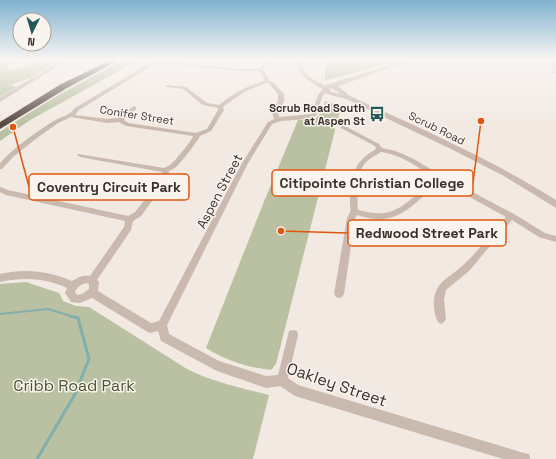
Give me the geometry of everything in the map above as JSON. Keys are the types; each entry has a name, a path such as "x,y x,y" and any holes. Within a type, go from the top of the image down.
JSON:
{"highway":[{"path":"0,118 47,88 60,81"},
{"path":"0,126 59,89 74,81"}],"street":[{"path":"0,100 31,81"},
{"path":"0,167 8,158 57,121 72,116 77,109 123,81"},
{"path":"312,81 332,90"},
{"path":"168,86 184,88 205,104 220,107 249,87 267,82 281,94 281,101 275,112 277,119 314,115 320,100 345,81"},
{"name":"Scrub Road","path":"332,90 502,171 530,187 556,205"},
{"path":"80,155 166,170 173,166 188,147 194,142 197,135 209,130 220,114 220,107"},
{"path":"120,120 134,108"},
{"name":"Conifer Street","path":"72,116 120,120 126,124 197,135"},
{"name":"Aspen Street","path":"162,326 244,165 255,150 268,125 277,119"},
{"path":"343,127 377,145 380,150"},
{"path":"339,294 351,218 355,212 353,205 358,169 366,159 380,150 390,151 431,173 437,179 446,181 511,216 542,235 555,240"},
{"path":"0,189 6,192 129,219 138,214 166,177 166,170"},
{"path":"355,212 374,216 393,214 401,210 437,179"},
{"path":"442,319 439,305 441,289 449,280 459,275 466,268 511,216"},
{"path":"92,280 128,228 129,219"},
{"path":"0,278 24,274 64,281 74,286"},
{"path":"82,280 92,280 95,285 92,293 83,299 74,299 70,293 74,286 82,280"},
{"path":"92,293 150,328 162,326"},
{"name":"Oakley Street","path":"162,326 165,337 217,366 266,382 282,380 295,390 524,459"},
{"path":"282,380 293,335"}],"green space":[{"path":"0,81 20,81 10,85 16,87 0,96"},
{"path":"84,81 100,81 30,120 0,141 0,132"},
{"path":"325,101 341,106 337,123 334,127 335,130 276,364 271,370 237,363 206,348 298,120 309,120 316,118 321,112"},
{"name":"Cribb Road Park","path":"26,282 59,293 63,301 76,306 89,307 197,374 269,395 253,459 0,459 0,284"}],"waterway":[{"path":"0,314 48,309 74,317"},
{"path":"70,316 74,317"},
{"path":"37,459 74,396 89,359 78,318 74,317"}],"place":[{"name":"Scrub Road South at Aspen St","path":"377,114"},
{"name":"Citipointe Christian College","path":"481,121"},
{"name":"Coventry Circuit Park","path":"13,127"},
{"name":"Redwood Street Park","path":"281,231"}]}
